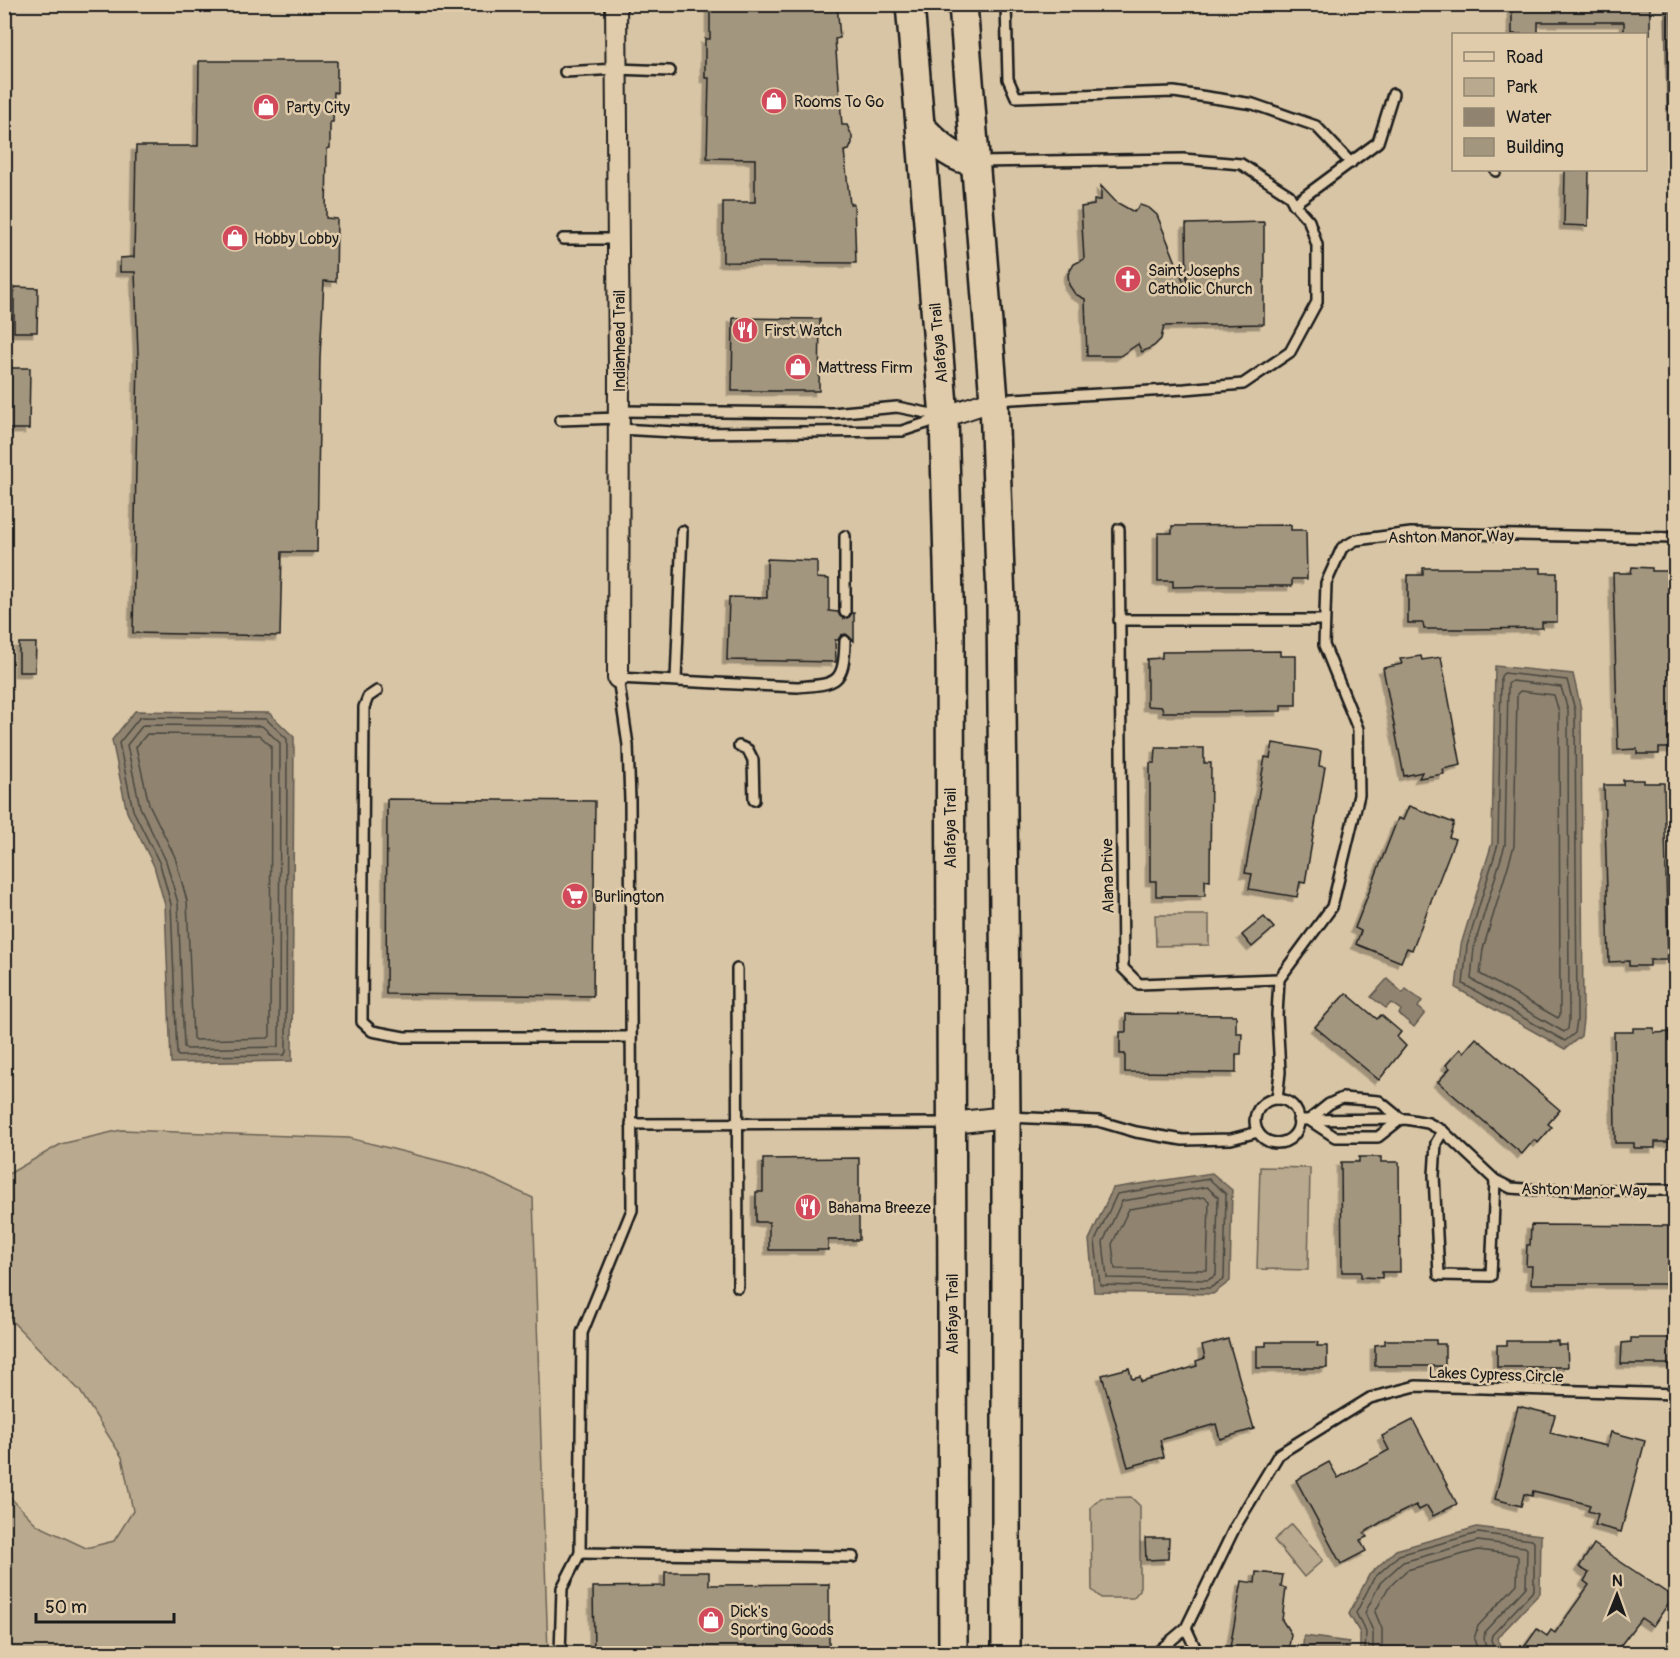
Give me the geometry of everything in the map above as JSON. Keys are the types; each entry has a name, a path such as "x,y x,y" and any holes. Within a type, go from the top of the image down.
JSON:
{"main road":[{"name":"Alafaya Trail","path":"910,4 944,417 950,635 953,1653"},
{"path":"963,4 994,400 1002,635 1006,1117 1006,1653"},
{"path":"921,127 947,152 960,160 976,162"}],"street":[{"name":"Indianhead Trail","path":"616,4 618,678"},
{"path":"944,417 994,400"},
{"path":"952,1123 1006,1117"}],"lane":[{"path":"1006,4 1008,79 1016,97 1174,92 1253,104 1316,126 1351,163"},
{"path":"565,72 616,69 670,71"},
{"path":"1294,204 1378,142 1393,94"},
{"path":"976,162 1183,159 1240,164 1289,195 1309,221 1317,245 1317,302 1290,352 1243,384 994,400"},
{"path":"563,239 618,239"},
{"path":"560,420 832,413 897,407 944,417"},
{"path":"619,419 693,433 902,431 944,417"},
{"name":"Alana Drive","path":"1119,529 1123,968 1139,984 1279,979"},
{"path":"676,680 682,531"},
{"name":"Ashton Manor Way","path":"1279,979 1332,907 1359,795 1358,729 1324,645 1326,583 1342,549 1356,540 1411,533 1676,537"},
{"path":"845,536 845,612"},
{"path":"1119,620 1324,620"},
{"path":"560,1653 562,1588 580,1553 582,1333 633,1210 630,800 628,745 618,678 797,687 825,685 835,681 842,672 845,660 845,641"},
{"path":"377,691 368,696 364,707 362,1022 372,1031 404,1037 631,1037"},
{"path":"739,746 748,750 753,760 754,800"},
{"path":"737,969 738,1287"},
{"path":"1277,1099 1280,1072 1277,1015 1279,979"},
{"path":"1342,1098 1379,1101 1401,1119 1378,1137 1335,1137 1309,1119 1329,1104 1342,1098"},
{"path":"1277,1099 1291,1104 1298,1120 1297,1130 1293,1136 1281,1142 1266,1140 1258,1132 1255,1122 1258,1108 1270,1100 1277,1099"},
{"path":"1006,1117 1098,1121 1136,1132 1183,1140 1231,1139 1258,1132"},
{"name":"Ashton Manor Way","path":"1298,1120 1401,1119 1428,1123 1443,1131 1495,1180 1511,1188 1676,1190"},
{"path":"631,1124 952,1123"},
{"path":"1443,1131 1436,1143 1434,1175 1439,1275 1491,1276 1495,1180"},
{"name":"Lakes Cypress Circle","path":"1155,1653 1186,1628 1235,1527 1279,1454 1370,1398 1416,1386 1676,1394"},
{"path":"580,1553 853,1557"},
{"path":"1186,1628 1198,1653"}],"green space":[{"path":"1155,915 1209,915 1209,945 1156,946"},
{"path":"121,1130 349,1138 468,1168 533,1198 548,1653 5,1653 5,1492 37,1525 86,1548 114,1541 133,1511 122,1457 80,1391 5,1314 5,1176 61,1144"},
{"path":"1260,1167 1310,1168 1308,1270 1257,1269"},
{"path":"1131,1497 1140,1506 1140,1590 1133,1598 1101,1598 1092,1590 1091,1507 1101,1498"},
{"path":"1292,1524 1323,1560 1304,1577 1274,1540"}],"water":[{"path":"1665,5 1675,5 1675,166 1668,158"},
{"path":"1495,666 1573,674 1581,709 1583,1020 1581,1036 1565,1049 1456,988 1461,945 1492,843"},
{"path":"135,711 269,713 294,737 292,1061 171,1063 165,905 154,866 127,812 112,740"},
{"path":"1387,979 1403,993 1406,989 1422,1001 1418,1007 1425,1013 1414,1027 1399,1014 1401,1010 1391,1003 1386,1008 1371,997"},
{"path":"1212,1173 1232,1190 1230,1281 1213,1294 1094,1292 1089,1240 1113,1188"},
{"path":"1477,1527 1541,1535 1540,1593 1497,1638 1503,1653 1360,1653 1360,1633 1349,1614 1369,1575 1396,1550"},
{"path":"1304,1636 1349,1642 1348,1653 1302,1653"}],"building":[{"name":"Rooms To Go","path":"710,4 837,4 840,38 835,39 842,125 847,125 852,136 849,150 844,151 850,204 854,204 856,263 723,262 723,202 755,202 755,159 707,158 709,78 705,78 705,39 710,39"},
{"path":"1512,4 1650,4 1650,34 1624,33 1624,22 1538,22 1538,33 1512,33"},
{"path":"199,61 337,61 337,93 334,92 333,122 330,122 330,148 327,149 326,218 337,219 336,282 324,281 320,357 317,552 282,552 280,636 133,633 138,354 135,272 120,272 120,258 134,257 136,146 198,146"},
{"path":"1565,171 1589,171 1588,226 1564,225"},
{"name":"Saint Josephs Catholic Church","path":"1101,186 1116,202 1134,212 1140,205 1149,208 1157,215 1187,290 1186,224 1264,222 1264,324 1164,326 1161,339 1154,346 1142,352 1138,344 1120,356 1087,356 1085,299 1075,294 1069,285 1068,274 1074,264 1084,259 1081,207 1094,205 1094,200 1101,200"},
{"path":"14,287 38,288 37,332 14,332"},
{"path":"733,318 820,319 819,391 732,391"},
{"path":"4,368 30,368 29,429 4,429"},
{"path":"1291,525 1291,530 1306,530 1307,579 1292,579 1292,586 1173,587 1173,581 1158,581 1158,533 1172,533 1172,526"},
{"path":"767,559 817,561 817,578 829,579 829,611 838,612 844,619 854,613 854,641 846,634 835,640 836,662 727,660 729,597 767,598"},
{"path":"1632,567 1652,568 1652,571 1673,571 1676,748 1659,748 1659,754 1637,754 1637,749 1618,750 1613,573 1631,573"},
{"path":"1423,568 1541,568 1541,573 1557,573 1557,622 1542,622 1542,628 1474,629 1424,629 1423,623 1408,623 1408,575 1423,575"},
{"path":"19,643 36,643 35,672 19,672"},
{"path":"1280,651 1280,656 1296,656 1296,705 1281,705 1281,711 1213,712 1163,712 1162,707 1147,706 1147,659 1162,658 1162,652"},
{"path":"1421,656 1422,660 1441,657 1461,765 1443,769 1444,774 1419,778 1422,772 1404,776 1383,668 1402,664 1400,659"},
{"path":"1273,743 1321,751 1319,766 1325,767 1305,883 1300,882 1297,897 1249,889 1252,874 1245,873 1265,757 1270,758"},
{"path":"1156,748 1204,748 1204,763 1211,763 1210,881 1205,880 1205,896 1156,896 1156,881 1150,881 1150,763 1155,763"},
{"path":"1623,780 1664,783 1668,960 1650,960 1650,966 1629,966 1629,961 1609,962 1604,785 1623,785"},
{"path":"387,799 595,801 593,996 386,994"},
{"path":"1409,806 1454,823 1449,837 1455,839 1412,950 1407,948 1401,962 1356,944 1361,931 1355,928 1398,818 1403,820"},
{"path":"1264,917 1274,928 1252,947 1242,935"},
{"path":"1346,993 1377,1019 1381,1015 1401,1032 1397,1037 1406,1046 1379,1080 1315,1027"},
{"path":"1126,1014 1236,1015 1236,1033 1242,1033 1241,1054 1236,1054 1236,1073 1125,1072 1125,1054 1120,1054 1120,1032 1126,1032"},
{"path":"1633,1028 1654,1028 1654,1033 1672,1032 1673,1142 1655,1142 1655,1148 1634,1148 1634,1143 1615,1143 1614,1032 1633,1032"},
{"path":"1476,1038 1560,1110 1548,1124 1552,1127 1538,1143 1534,1140 1522,1154 1438,1082 1450,1068 1446,1065 1460,1049 1464,1052"},
{"path":"1359,1157 1381,1157 1381,1162 1399,1162 1400,1272 1382,1272 1382,1278 1361,1277 1361,1272 1342,1272 1341,1162 1359,1162"},
{"name":"Bahama Breeze","path":"859,1158 859,1240 828,1240 828,1250 769,1250 769,1222 756,1222 756,1192 763,1192 763,1159"},
{"path":"1531,1225 1676,1226 1676,1284 1531,1284 1532,1266 1526,1266"},
{"path":"1631,1338 1676,1338 1676,1364 1621,1364 1622,1343 1631,1342"},
{"path":"1228,1339 1254,1429 1220,1439 1216,1424 1160,1440 1164,1457 1128,1467 1102,1375 1129,1368 1132,1379 1140,1377 1141,1382 1170,1374 1197,1366 1196,1361 1205,1358 1202,1346"},
{"path":"1385,1340 1436,1340 1436,1344 1445,1344 1445,1366 1375,1366 1375,1345 1385,1344"},
{"path":"1507,1341 1558,1341 1558,1345 1567,1345 1568,1367 1497,1367 1497,1345 1507,1345"},
{"path":"1266,1342 1318,1342 1317,1346 1327,1346 1327,1368 1257,1368 1257,1346 1266,1346"},
{"path":"1518,1406 1555,1415 1550,1433 1607,1446 1611,1432 1645,1441 1621,1532 1595,1525 1598,1514 1588,1511 1590,1505 1572,1500 1533,1491 1532,1496 1524,1494 1521,1506 1495,1499"},
{"path":"1413,1420 1457,1504 1433,1516 1427,1506 1419,1510 1416,1505 1383,1521 1364,1533 1367,1537 1360,1540 1366,1551 1341,1564 1296,1480 1329,1462 1338,1478 1389,1450 1382,1436"},
{"path":"1145,1538 1169,1538 1168,1559 1146,1560"},
{"path":"1594,1544 1673,1597 1653,1626 1641,1618 1615,1653 1520,1653 1537,1629 1547,1636 1551,1630 1555,1633 1589,1585 1584,1581 1589,1573 1579,1567"},
{"name":"Dick's Sporting Goods","path":"665,1572 709,1572 709,1585 829,1584 829,1653 594,1653 593,1587 665,1586"},
{"path":"1256,1572 1283,1575 1281,1587 1286,1588 1282,1620 1291,1634 1288,1653 1229,1653 1242,1581 1255,1583"}],"place":[{"name":"Rooms To Go","path":"774,101"},
{"name":"Party City","path":"266,107"},
{"name":"Hobby Lobby","path":"235,238"},
{"name":"Saint Josephs Catholic Church","path":"1128,279"},
{"name":"First Watch","path":"745,330"},
{"name":"Mattress Firm","path":"798,367"},
{"name":"Burlington","path":"575,896"},
{"name":"Bahama Breeze","path":"808,1207"},
{"name":"Dick's Sporting Goods","path":"711,1620"}]}
